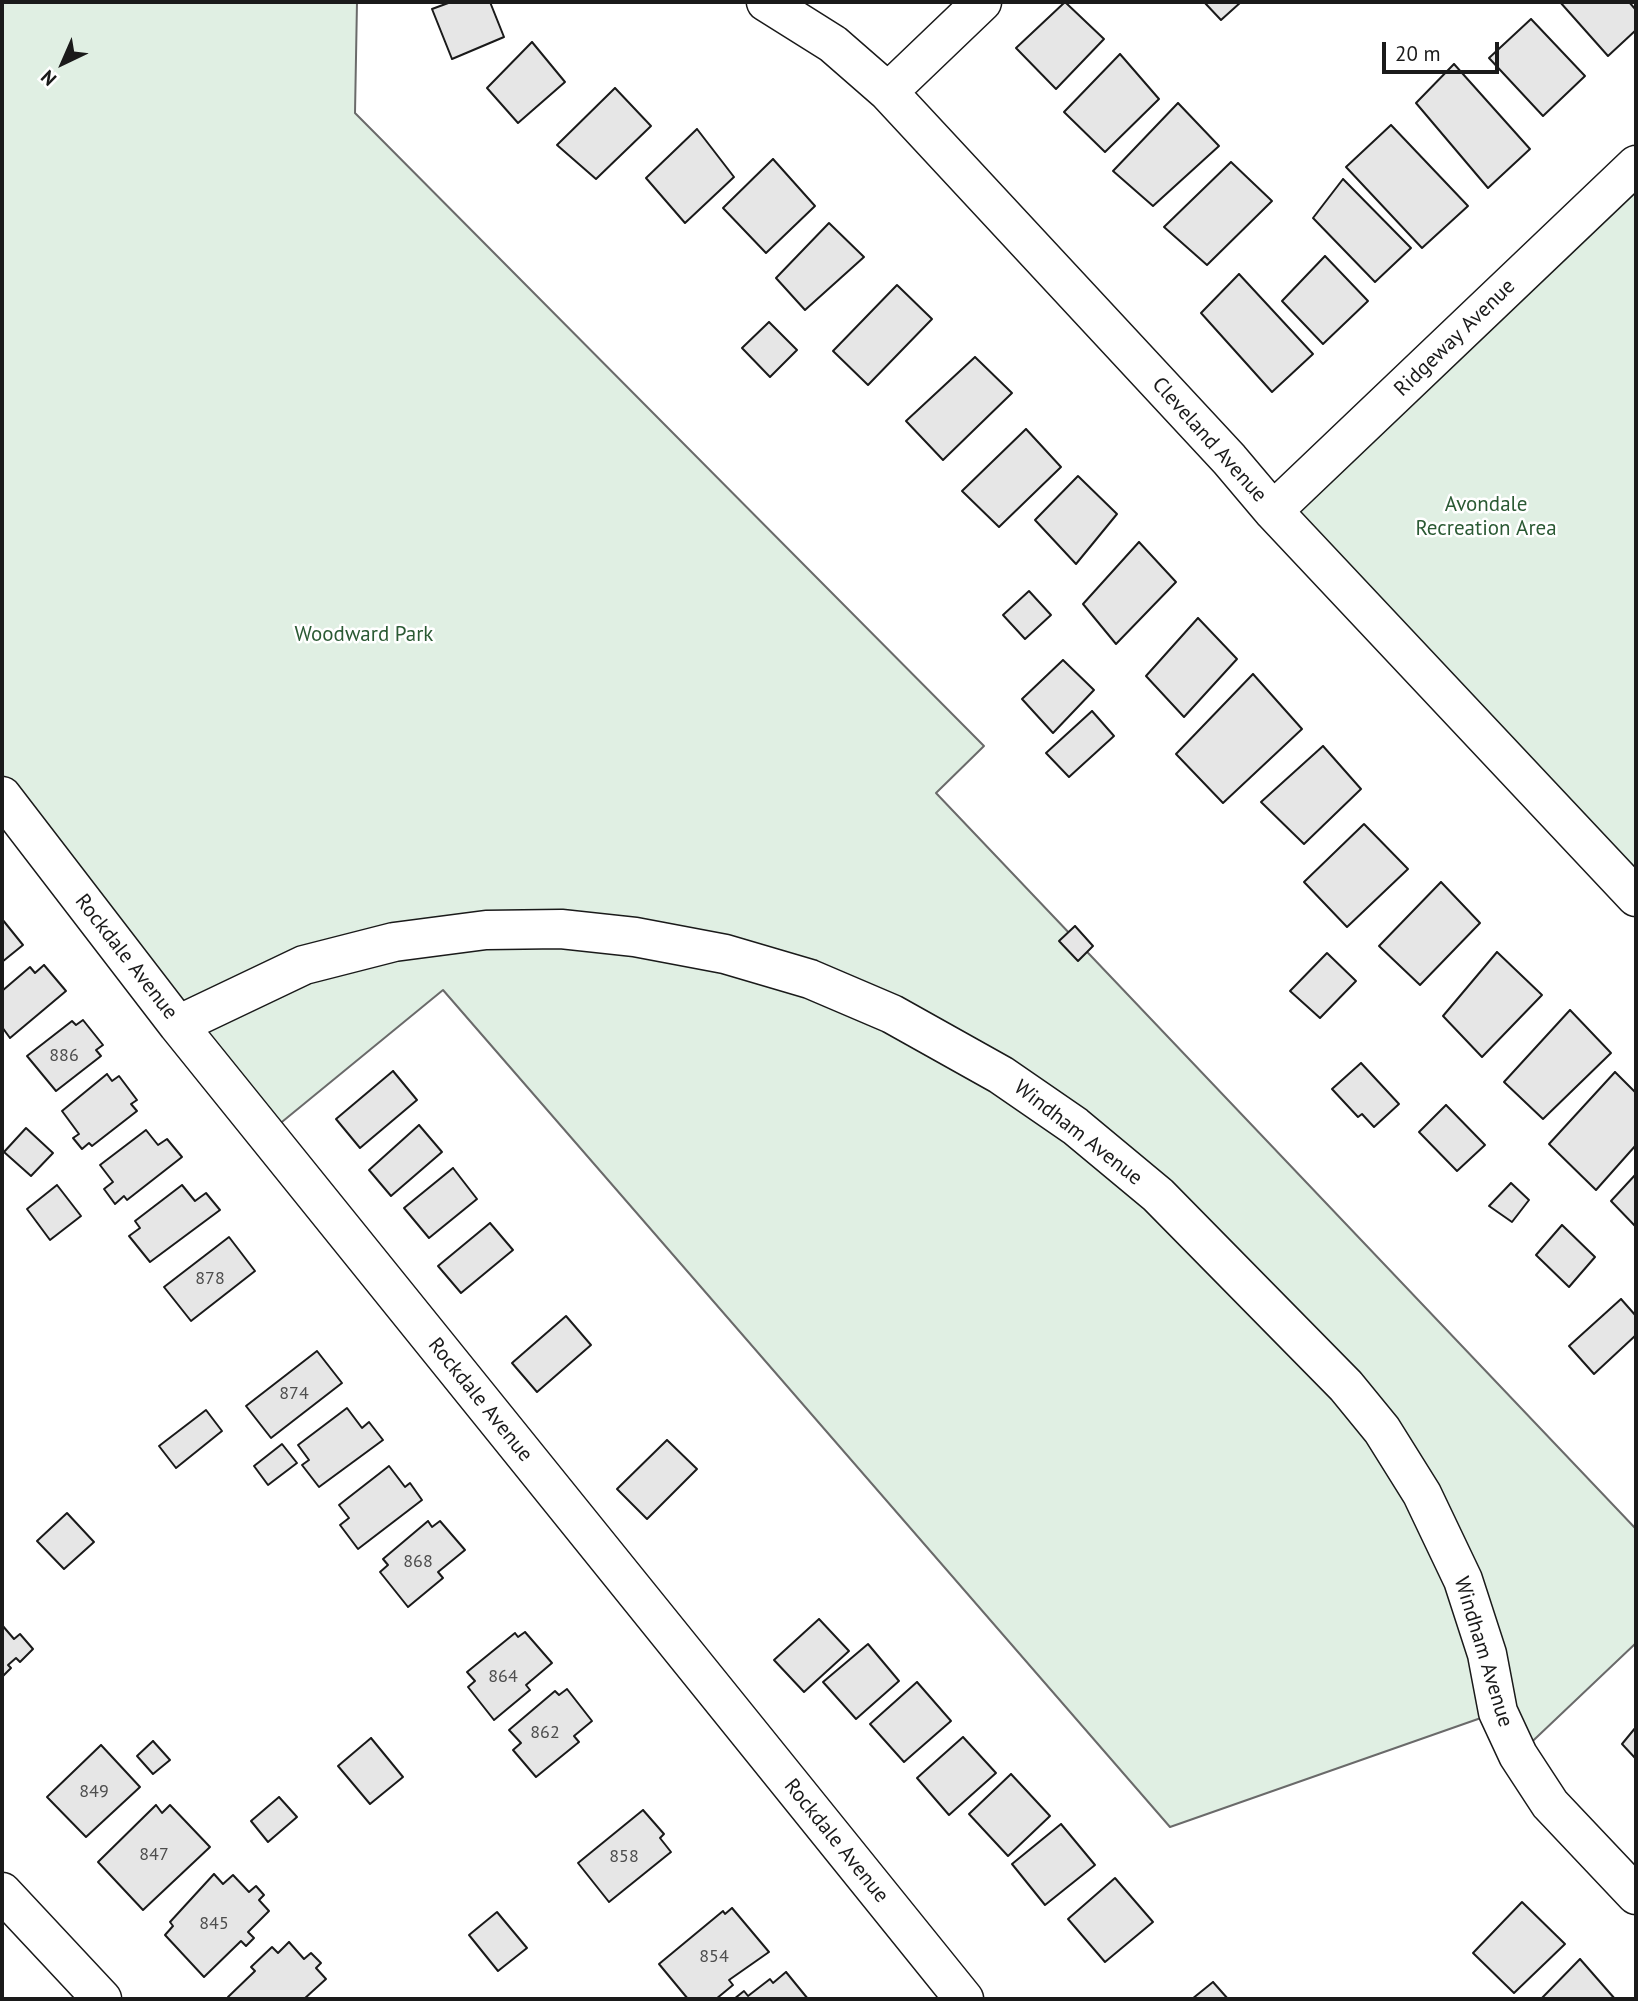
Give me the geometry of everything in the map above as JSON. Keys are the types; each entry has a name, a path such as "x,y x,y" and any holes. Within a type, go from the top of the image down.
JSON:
{"street":[{"name":"Cleveland Avenue","path":"766,2 833,44 888,92 1229,459 1273,511 1636,897"},
{"path":"888,92 982,2"},
{"name":"Ridgeway Avenue","path":"1273,511 1636,165"},
{"name":"Rockdale Avenue","path":"2,796 178,1025 964,1999"},
{"name":"Windham Avenue","path":"178,1025 304,965 394,942 486,930 561,929 635,937 712,951 810,979 892,1014 1001,1075 1075,1126 1157,1195 1346,1386 1382,1430 1422,1494 1463,1580 1487,1654 1498,1712 1518,1755 1550,1804 1636,1895"},
{"path":"2,1892 102,1999"}],"green space":[{"name":"Woodward Park","path":"2,2 357,2 355,113 984,746 936,793 1636,1529 1636,1643 1518,1755 1498,1712 1170,1827 443,990 266,1135 2,796"},
{"name":"Avondale Recreation Area","path":"1636,165 1636,897 1273,511"}],"building":[{"path":"451,2 490,2 504,37 452,59 432,9"},
{"path":"1065,2 1104,39 1056,89 1016,48"},
{"path":"1204,2 1241,2 1221,20"},
{"path":"1560,2 1629,2 1636,10 1636,30 1608,56"},
{"path":"1531,19 1585,76 1543,116 1489,58"},
{"path":"532,42 565,82 518,123 487,88"},
{"path":"1120,54 1159,99 1105,152 1064,112"},
{"path":"1454,64 1530,149 1488,188 1416,103"},
{"path":"615,88 651,126 596,179 557,145"},
{"path":"1178,103 1219,146 1153,206 1113,171"},
{"path":"1391,125 1468,206 1422,248 1346,167"},
{"path":"697,129 734,177 685,223 646,178"},
{"path":"773,159 815,206 766,253 723,208"},
{"path":"1231,162 1272,201 1207,265 1164,227"},
{"path":"1343,179 1411,248 1375,282 1313,218"},
{"path":"829,223 864,257 805,310 776,278"},
{"path":"1325,256 1368,301 1323,344 1282,301"},
{"path":"1239,274 1313,354 1272,392 1201,313"},
{"path":"897,285 932,319 868,385 833,351"},
{"path":"769,322 797,350 770,377 742,348"},
{"path":"975,357 1012,393 943,460 906,421"},
{"path":"1026,429 1061,467 999,527 962,491"},
{"path":"1078,476 1117,514 1076,564 1035,520"},
{"path":"1139,542 1176,582 1116,644 1083,604"},
{"path":"1029,591 1051,615 1025,639 1003,615"},
{"path":"1198,618 1237,659 1184,717 1146,676"},
{"path":"1063,660 1094,690 1053,733 1022,699"},
{"path":"1253,674 1302,729 1223,803 1176,754"},
{"path":"1092,711 1114,736 1069,777 1046,753"},
{"path":"1323,746 1361,789 1304,844 1261,802"},
{"path":"1364,824 1408,869 1347,927 1304,882"},
{"path":"1441,882 1480,923 1420,985 1379,946"},
{"path":"2,919 23,945 2,962"},
{"path":"1075,926 1093,946 1078,961 1059,941"},
{"path":"1497,952 1542,995 1482,1057 1443,1016"},
{"path":"1327,953 1356,981 1320,1018 1290,991"},
{"path":"44,965 66,991 10,1038 2,1027 2,991 30,967 35,973"},
{"path":"1570,1010 1611,1053 1543,1119 1504,1082"},
{"path":"83,1020 103,1045 96,1050 101,1056 56,1091 27,1056 72,1021 76,1025"},
{"path":"1361,1063 1399,1104 1374,1127 1362,1114 1358,1117 1332,1089"},
{"path":"393,1071 417,1100 360,1148 336,1119"},
{"path":"1615,1072 1636,1093 1636,1145 1596,1190 1549,1144"},
{"path":"107,1074 112,1081 119,1076 137,1100 131,1104 137,1111 92,1146 89,1143 82,1149 73,1138 79,1134 62,1111"},
{"path":"1446,1105 1485,1145 1457,1171 1419,1132"},
{"path":"419,1125 442,1152 391,1196 369,1170"},
{"path":"26,1128 53,1153 31,1176 4,1152"},
{"path":"146,1130 158,1145 167,1139 182,1157 127,1200 124,1196 115,1204 104,1189 113,1182 100,1165"},
{"path":"453,1168 477,1199 429,1238 404,1208"},
{"path":"1636,1174 1636,1227 1611,1201"},
{"path":"1511,1183 1529,1200 1512,1222 1489,1206"},
{"path":"57,1185 81,1216 50,1240 27,1209"},
{"path":"182,1185 195,1201 206,1193 220,1210 150,1262 129,1236 140,1228 135,1221"},
{"path":"490,1223 513,1250 461,1293 438,1266"},
{"path":"1562,1225 1595,1257 1569,1287 1536,1255"},
{"path":"229,1237 255,1271 191,1321 164,1287"},
{"path":"1621,1299 1636,1316 1636,1335 1594,1374 1569,1346"},
{"path":"566,1316 591,1345 537,1392 512,1363"},
{"path":"317,1351 342,1383 271,1438 246,1406"},
{"path":"347,1408 362,1428 369,1422 383,1440 319,1487 302,1465 309,1460 298,1445"},
{"path":"206,1410 222,1431 176,1468 159,1446"},
{"path":"667,1440 697,1469 647,1519 617,1489"},
{"path":"282,1444 297,1463 268,1485 254,1466"},
{"path":"389,1466 405,1487 410,1483 422,1500 358,1549 340,1525 349,1518 339,1505"},
{"path":"67,1513 94,1542 64,1569 37,1541"},
{"path":"428,1521 432,1527 440,1521 465,1550 438,1572 443,1578 408,1607 380,1572 388,1565 383,1559"},
{"path":"819,1619 849,1651 804,1692 774,1660"},
{"path":"2,1625 14,1639 20,1634 33,1649 20,1662 16,1658 8,1665 11,1668 2,1677"},
{"path":"525,1632 552,1663 526,1685 530,1690 494,1720 468,1687 475,1681 467,1672 515,1633 518,1637"},
{"path":"868,1644 899,1681 856,1719 823,1682"},
{"path":"917,1682 951,1721 904,1762 870,1724"},
{"path":"567,1689 592,1721 574,1736 579,1742 536,1777 513,1750 521,1743 509,1730 555,1691 559,1695"},
{"path":"1636,1727 1636,1759 1622,1744"},
{"path":"963,1737 996,1773 949,1815 917,1778"},
{"path":"371,1738 403,1777 370,1804 338,1766"},
{"path":"153,1741 170,1760 153,1774 137,1756"},
{"path":"101,1745 140,1787 86,1837 47,1797"},
{"path":"1011,1774 1050,1816 1008,1856 969,1814"},
{"path":"279,1797 297,1817 268,1842 251,1821"},
{"path":"156,1805 162,1813 170,1805 210,1847 143,1910 98,1862"},
{"path":"643,1810 664,1834 660,1838 671,1852 609,1902 578,1863"},
{"path":"1061,1824 1095,1865 1045,1905 1012,1864"},
{"path":"214,1874 223,1884 233,1875 249,1892 256,1886 264,1895 259,1900 269,1911 248,1932 254,1938 246,1946 241,1941 204,1977 165,1935 173,1926 170,1922"},
{"path":"1115,1878 1153,1922 1105,1962 1068,1919"},
{"path":"1522,1902 1565,1944 1514,1993 1473,1953"},
{"path":"732,1908 769,1952 729,1980 733,1985 716,1999 688,1999 659,1964 723,1911 725,1914"},
{"path":"497,1912 527,1948 498,1971 469,1935"},
{"path":"289,1942 304,1959 311,1953 321,1963 316,1968 326,1979 304,1999 228,1997 255,1971 251,1967 272,1947 278,1953"},
{"path":"1580,1959 1615,1999 1541,1999"},
{"path":"786,1972 808,1999 734,1999 744,1991 748,1996 770,1979 773,1983"},
{"path":"1213,1982 1228,1999 1192,1999"}]}
